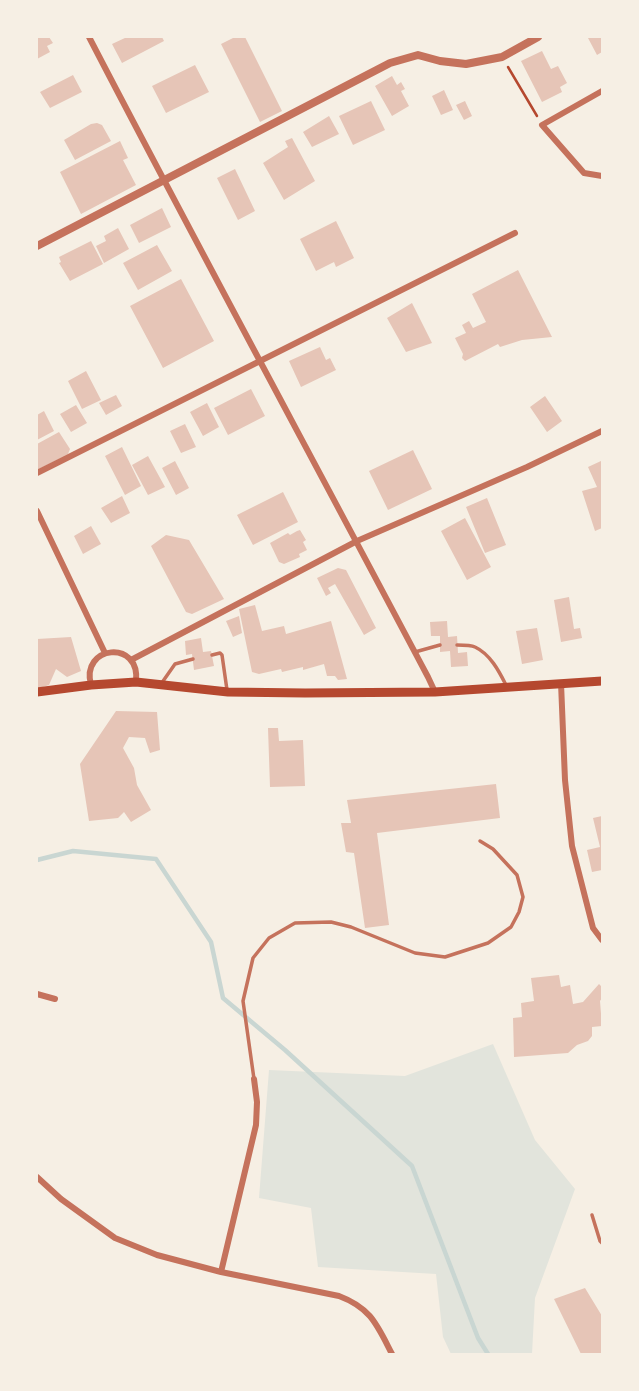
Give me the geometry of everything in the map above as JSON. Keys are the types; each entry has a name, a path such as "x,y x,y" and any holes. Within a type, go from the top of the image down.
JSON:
{"main road":[{"path":"37,692 136,682 228,692 435,692 602,681"}],"street":[{"path":"89,37 435,692"},
{"path":"37,246 390,63 418,55 466,64 502,57 538,37"},
{"path":"602,91 542,125 584,173 602,176"},
{"path":"37,473 515,233"},
{"path":"131,660 357,541 527,467 602,431"},
{"path":"37,511 105,653"},
{"path":"91,685 89,674 96,659 105,653 119,652 135,666 136,682"},
{"path":"561,683 563,754 572,846 593,928 602,940"},
{"path":"37,994 55,999"},
{"path":"221,1272 256,1125 254,1079"},
{"path":"37,1177 61,1199 115,1238 157,1255 221,1272 339,1296 354,1302 365,1310 379,1328 392,1354"}],"lane":[{"path":"415,652 440,645"},
{"path":"457,645 474,646 485,654 496,666 506,687"},
{"path":"212,655 222,655 228,692"},
{"path":"161,684 175,664 193,659"},
{"path":"254,1079 243,1001 253,958 269,938 295,923 331,922 351,927 415,953 445,957 488,943 511,927 523,897 517,875 494,849 480,841"},
{"path":"592,1215 602,1243"}],"path":[{"path":"502,57 542,125"}],"shaded area":[{"path":"493,1044 535,1140 575,1189 535,1298 532,1354 451,1354 443,1337 436,1274 318,1267 311,1208 259,1198 269,1070 405,1076"}],"building":[{"path":"37,37 49,37 53,43 47,46 50,52 37,59"},
{"path":"127,37 162,37 164,41 122,63 112,44"},
{"path":"235,37 245,37 282,111 260,122 221,44"},
{"path":"602,37 602,52 597,55 588,38"},
{"path":"542,51 551,69 558,66 567,83 560,87 562,92 542,102 521,61"},
{"path":"195,65 209,92 166,113 152,86"},
{"path":"73,75 82,92 50,108 40,92"},
{"path":"392,76 397,85 401,82 405,89 401,91 409,106 392,116 375,86"},
{"path":"444,90 453,110 441,115 432,96"},
{"path":"371,101 385,130 353,145 339,116"},
{"path":"465,101 472,116 464,120 456,105"},
{"path":"329,116 339,134 312,147 303,132"},
{"path":"97,123 102,125 111,141 75,160 64,140"},
{"path":"292,138 315,181 284,200 263,163 288,147 285,141"},
{"path":"120,141 128,158 123,160 136,185 81,214 60,172"},
{"path":"235,169 255,211 238,220 217,178"},
{"path":"162,208 171,227 139,243 130,225"},
{"path":"336,221 354,258 336,267 334,262 316,271 300,239"},
{"path":"118,228 129,249 104,263 96,246 106,241 104,236"},
{"path":"91,241 103,264 70,281 59,263 59,257"},
{"path":"157,245 172,271 138,290 123,263"},
{"path":"518,270 552,337 522,340 500,347 498,344 465,361 455,338 466,333 462,325 469,321 473,328 486,322 472,294"},
{"path":"181,279 214,341 163,368 130,306"},
{"path":"412,303 432,343 406,352 387,318"},
{"path":"320,347 326,360 330,358 336,370 301,387 289,361"},
{"path":"86,371 101,400 82,409 68,381"},
{"path":"251,389 265,416 228,435 214,408"},
{"path":"116,395 122,406 106,415 99,403"},
{"path":"545,396 562,421 547,432 530,407"},
{"path":"207,403 219,427 203,436 190,412"},
{"path":"76,405 87,423 71,432 60,414"},
{"path":"44,411 54,431 37,440 37,415"},
{"path":"185,424 196,447 181,453 170,431"},
{"path":"59,432 70,449 68,454 37,470 37,444"},
{"path":"122,447 141,486 125,495 105,456"},
{"path":"413,450 432,489 388,510 369,471"},
{"path":"148,456 165,487 148,495 132,465"},
{"path":"175,461 189,488 176,495 162,468"},
{"path":"601,461 602,528 595,531 582,491 597,487 588,467"},
{"path":"283,492 298,522 253,545 237,515"},
{"path":"122,496 130,513 111,523 101,508"},
{"path":"487,498 506,545 485,553 466,507"},
{"path":"465,518 491,567 467,580 441,531"},
{"path":"91,526 101,544 83,554 74,536"},
{"path":"300,530 306,540 303,542 307,550 299,554 300,557 284,564 279,562 270,543"},
{"path":"166,535 189,540 224,599 192,614 186,612 151,546"},
{"path":"338,568 346,570 376,628 364,635 335,584 328,588 331,593 326,596 317,578"},
{"path":"569,597 574,629 580,628 582,638 561,642 554,600"},
{"path":"255,605 262,631 284,626 286,634 331,621 347,679 338,680 335,676 327,676 324,664 303,670 303,667 282,672 281,669 259,674 252,672 239,609"},
{"path":"239,616 242,633 233,637 226,621"},
{"path":"447,621 448,637 457,636 458,653 467,652 468,666 451,667 450,651 440,652 440,636 431,636 430,622"},
{"path":"537,628 543,660 522,664 516,631"},
{"path":"71,637 81,671 67,677 56,669 49,685 37,689 37,639"},
{"path":"201,638 203,652 211,651 214,666 194,670 192,654 186,655 185,641"},
{"path":"116,711 157,712 160,750 150,753 145,738 129,737 123,748 134,768 137,785 151,810 131,822 124,812 118,818 89,821 80,764"},
{"path":"268,728 278,728 279,741 303,740 305,786 270,787"},
{"path":"496,784 500,818 377,833 389,925 365,928 354,853 346,852 341,823 351,823 347,800"},
{"path":"602,816 602,870 592,872 587,850 600,847 593,818"},
{"path":"559,975 561,987 570,985 573,1004 583,1002 599,984 602,987 602,1026 592,1027 592,1036 588,1041 577,1045 568,1053 514,1057 513,1018 522,1017 521,1003 534,1001 531,978"},
{"path":"585,1288 602,1316 602,1354 581,1354 554,1299"}],"waterway":[{"path":"37,860 73,851 156,859 211,942 223,998 285,1050 412,1166 478,1338 488,1354"}]}
